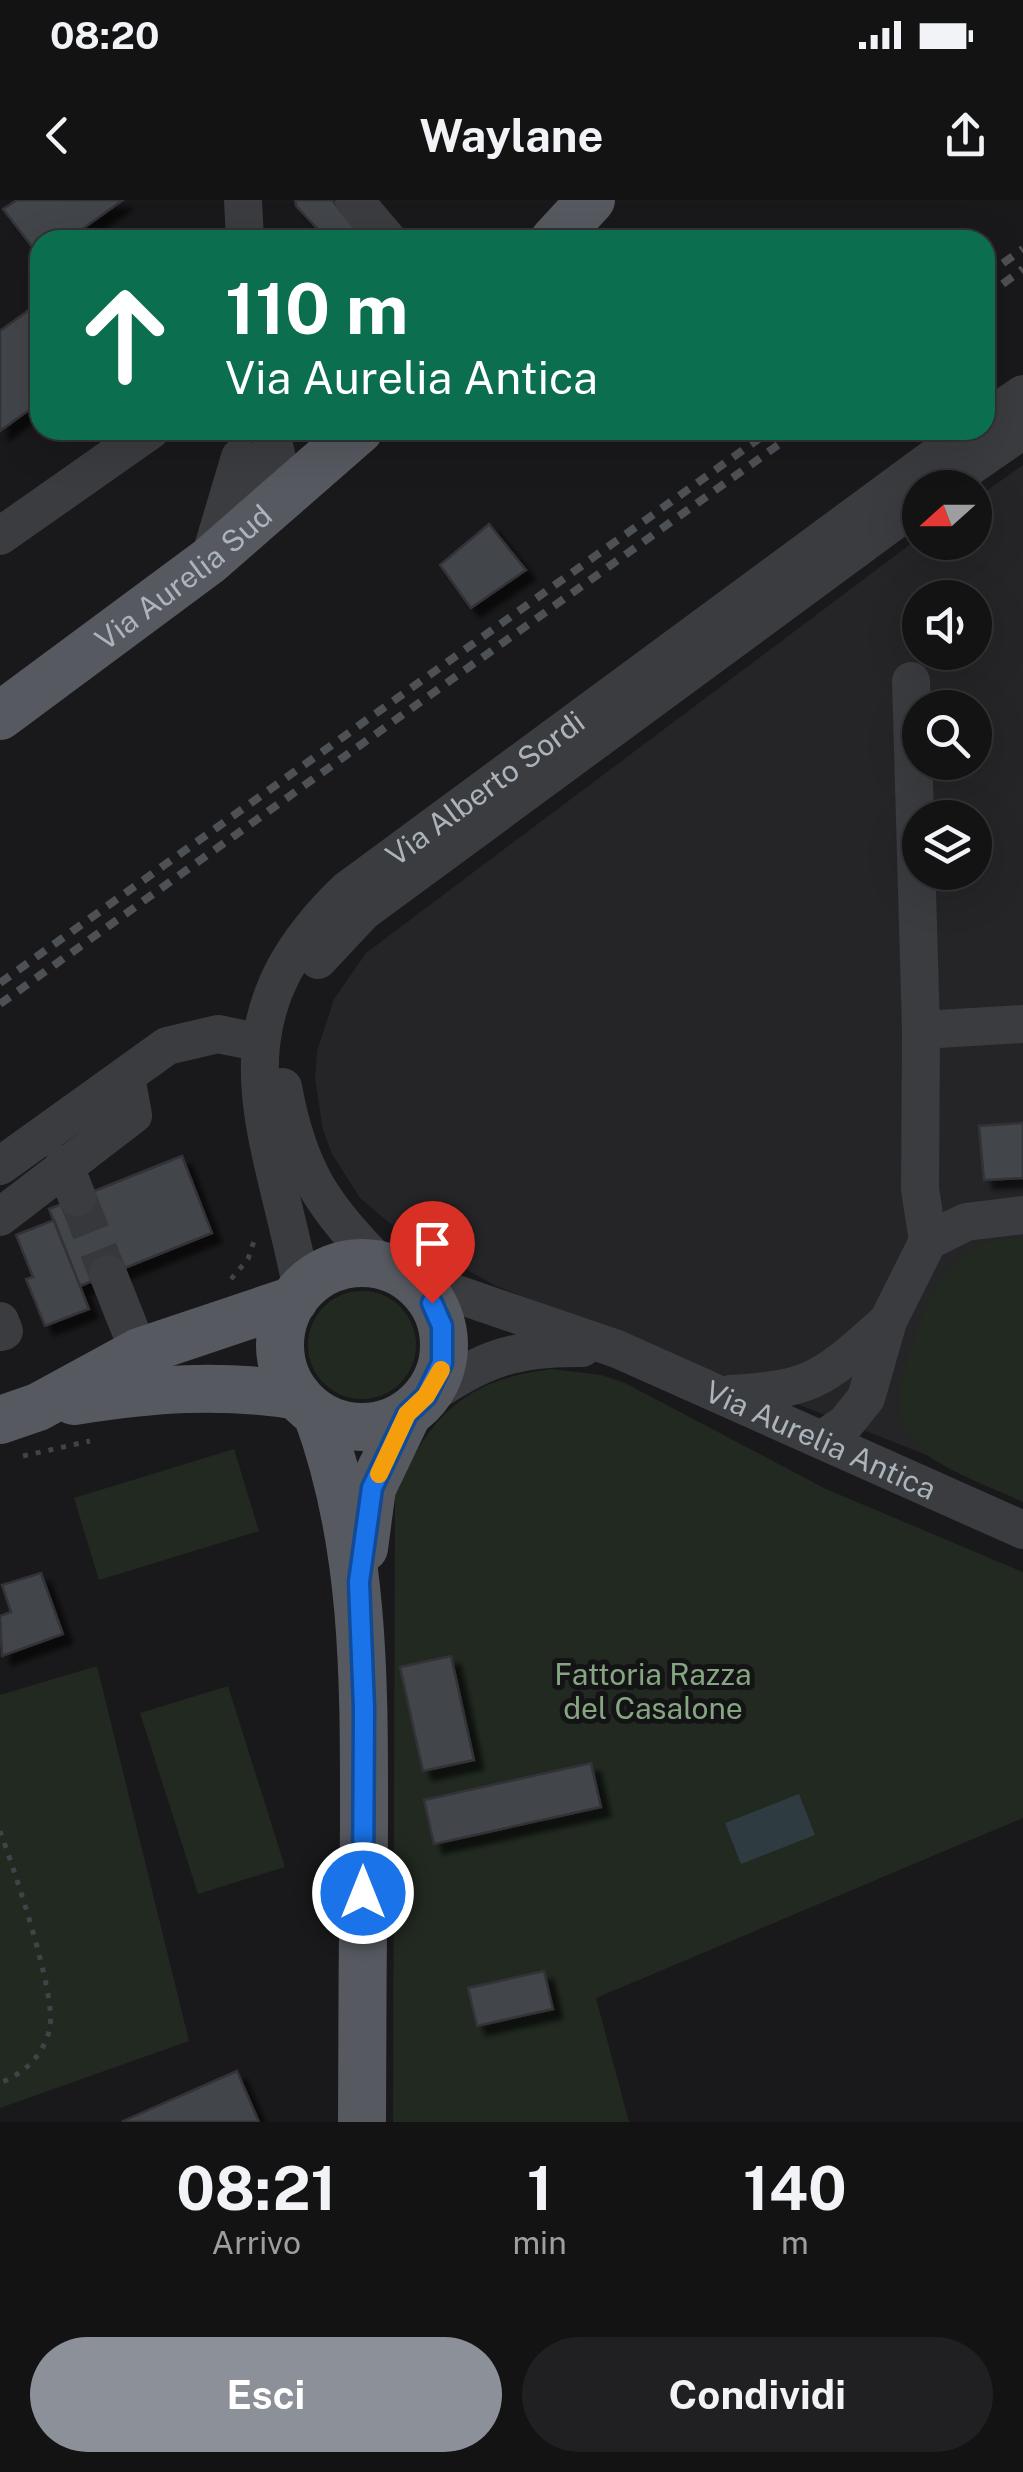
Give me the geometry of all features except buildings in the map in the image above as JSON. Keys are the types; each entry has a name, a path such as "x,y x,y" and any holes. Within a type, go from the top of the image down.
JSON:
{"main road":[{"path":"563,230 591,200"},
{"name":"Via Aurelia Sud","path":"0,716 210,562 342,445"},
{"name":"Via Aurelia Antica","path":"19,1414 140,1352 298,1295 338,1267 394,1271"},
{"path":"359,1582 372,1488 442,1363 442,1326 426,1293 394,1271"},
{"path":"298,1295 284,1324 281,1348 286,1374 308,1405 339,1485 359,1582 364,1708 362,2122"},
{"name":"Via Aurelia Antica","path":"19,1414 163,1387 234,1387 308,1405 342,1424 368,1427 417,1406"}],"street":[{"path":"241,230 243,200"},
{"path":"354,200 380,230"},
{"path":"995,413 1023,394"},
{"path":"965,470 1023,430"},
{"path":"0,536 137,440"},
{"name":"Via Alberto Sordi","path":"298,1295 260,1105 258,1042 288,961 324,912 346,890 956,440"},
{"path":"257,443 302,458 342,445"},
{"path":"257,443 279,487 274,507"},
{"path":"210,562 257,443"},
{"name":"Via Alberto Sordi","path":"394,1271 325,1207 300,1154 283,1090 288,1023 309,973 324,950 363,912 902,515"},
{"path":"882,1466 869,1429 866,1398 888,1321 928,1240 920,1190 922,1030 910,681"},
{"path":"922,1030 1023,1024"},
{"path":"0,1166 168,1046 218,1034 258,1042"},
{"path":"0,1216 71,1181 133,1115 126,1077"},
{"path":"928,1240 966,1222 1023,1215"},
{"name":"Via Aurelia Antica","path":"394,1271 618,1349 728,1394 1023,1530"},
{"path":"108,1274 140,1352"},
{"path":"0,1321 4,1331 0,1332"},
{"path":"728,1394 786,1390 808,1384 837,1366 888,1321"},
{"name":"Via Aurelia Antica","path":"417,1406 486,1360 512,1352 540,1347 618,1349"},
{"path":"823,1439 827,1399 837,1366"},
{"path":"823,1439 846,1423 866,1398"}],"path":[{"path":"220,1286 248,1259 258,1225"},
{"path":"0,1831 51,2012 41,2052 16,2076 0,2083"}],"shaded area":[{"path":"1023,465 1023,1502 924,1454 494,1285 399,1231 360,1198 332,1154 323,1130 315,1079 317,1051 334,999 366,953 902,551 902,560 992,560 992,487"},
{"path":"799,1794 815,1835 741,1864 725,1823"}],"green space":[{"path":"1023,1238 1023,1502 946,1467 920,1449 905,1428 899,1396 917,1329 946,1272 959,1257 976,1247"},
{"path":"362,1291 383,1295 400,1307 412,1324 416,1345 412,1366 400,1383 383,1395 362,1399 341,1395 324,1383 312,1366 308,1345 312,1324 324,1307 341,1295"},
{"name":"Fattoria Razza del Casalone","path":"552,1369 601,1375 625,1383 826,1489 1023,1572 1023,1818 596,1998 629,2122 393,2122 395,1493 422,1442 454,1406 495,1382"},
{"path":"234,1449 259,1531 99,1580 74,1498"},
{"path":"97,1666 189,2041 0,2108 0,1695"},
{"path":"228,1686 285,1867 198,1894 140,1713"}],"tunnel":[{"path":"77,1197 108,1274"}],"railway":[{"path":"995,269 1023,249"},
{"path":"995,290 1023,269"},
{"path":"0,983 757,440"},
{"path":"0,1004 785,440"}],"slow traffic":[{"path":"379,1474 407,1414 434,1386 441,1370"}],"route":[{"path":"363,1893 364,1708 359,1582 372,1488 407,1414 426,1396 439,1375 444,1351 442,1326 432,1303"}]}
